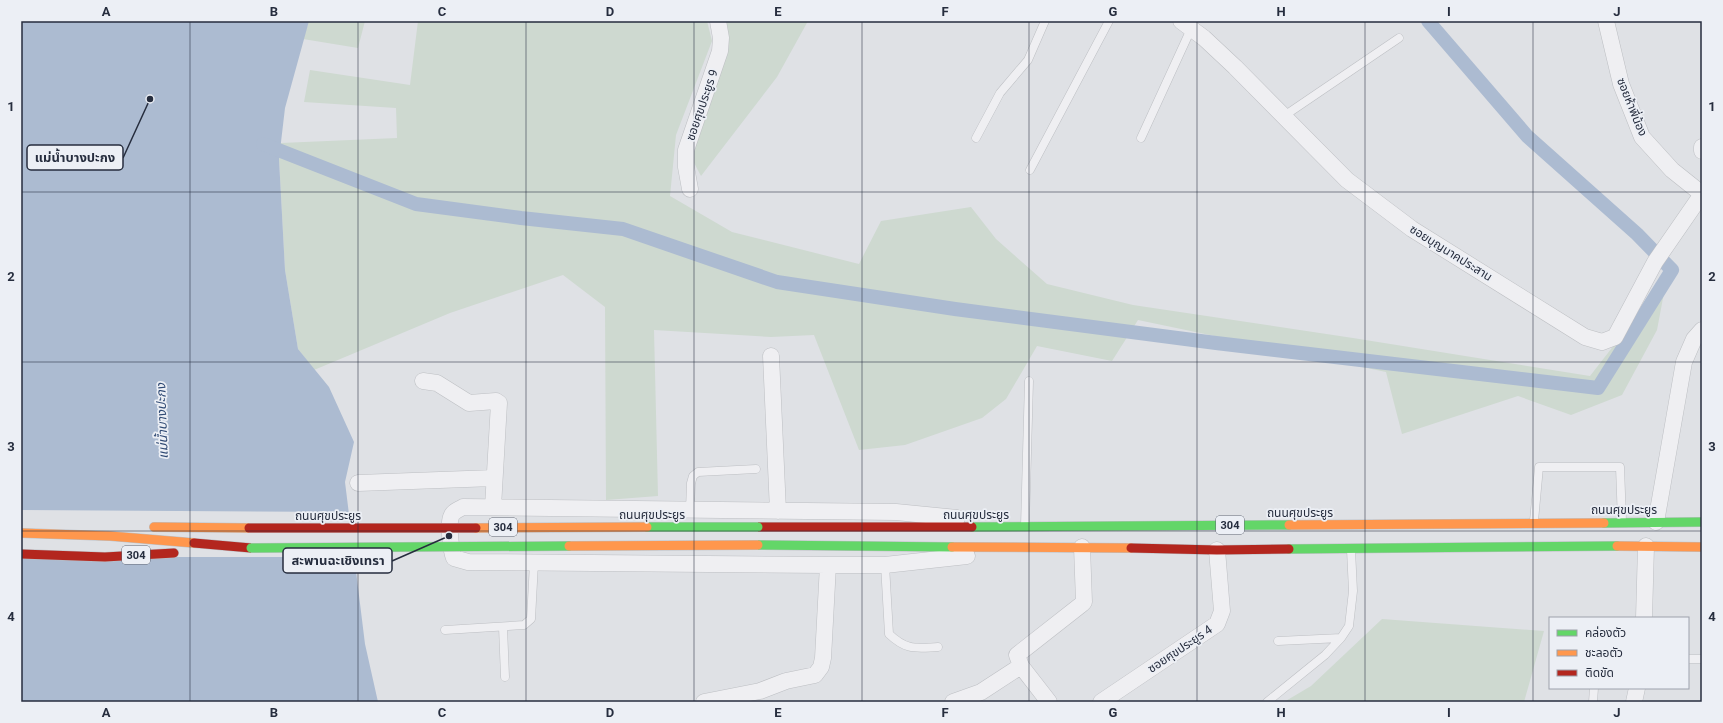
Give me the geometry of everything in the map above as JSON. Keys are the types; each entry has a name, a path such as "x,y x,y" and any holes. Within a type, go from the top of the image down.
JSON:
{"main road":[{"name":"ถนนศุขประยูร","path":"145,526 249,528 758,527 1702,522"},
{"name":"ถนนศุขประยูร","path":"110,536 249,528"},
{"path":"21,534 110,536"},
{"name":"304","path":"110,536 251,548"},
{"name":"304","path":"21,554 105,557 251,548 758,545 1033,548 1082,547 1217,550 1351,550 1646,546 1702,548"}],"street":[{"name":"ซอยศุขประยูร 9","path":"690,189 686,167 686,150 720,51 718,21"},
{"name":"ซอยห้าพี่น้อง","path":"1606,21 1621,84 1642,137 1672,170 1702,194"},
{"name":"ซอยบุญนาคประสาน","path":"1186,25 1235,67 1347,180 1412,229 1585,337 1602,342 1615,337 1655,262 1702,194"},
{"path":"1656,522 1684,362 1694,339 1702,330"},
{"path":"771,356 778,511"},
{"path":"423,381 436,383 469,403 496,401 499,403 492,507"},
{"path":"358,483 494,478"},
{"path":"1029,526 896,512 463,507 454,512 450,518 451,551 454,558 468,562 885,565 1033,548"},
{"path":"1644,617 1646,546"},
{"path":"1049,702 1021,666 1017,658 1020,651 1080,607 1084,602 1082,547"},
{"name":"ซอยศุขประยูร 4","path":"1102,702 1217,624 1222,611 1217,550"},
{"path":"704,702 760,691 786,681 815,675 821,667 823,658 828,565"},
{"path":"953,702 981,692 1021,666"},
{"path":"1634,702 1636,689"}],"lane":[{"path":"976,138 1000,93 1028,60 1045,21"},
{"path":"1030,170 1109,21"},
{"path":"1141,138 1186,25"},
{"path":"1284,116 1399,38"},
{"path":"1029,381 1029,526"},
{"path":"1534,523 1539,466 1620,467 1622,522"},
{"path":"690,510 692,476 698,472 756,469"},
{"path":"1267,702 1325,655 1341,638 1349,626 1353,591 1351,550"},
{"path":"445,630 524,625 531,619 534,562"},
{"path":"885,565 890,634 900,644 914,648 938,647"},
{"path":"503,627 505,677"},
{"path":"1278,641 1341,638"},
{"path":"1689,659 1702,659"},
{"path":"1592,702 1594,689"}],"shaded area":[{"path":"309,21 365,21 358,48 303,39"},
{"path":"418,21 707,21 712,41 676,135 670,196 732,232 859,264 881,221 971,207 996,239 1047,284 1133,305 1590,376 1667,277 1657,330 1622,395 1571,415 1518,396 1402,434 1386,372 1138,320 1112,361 1037,346 1006,399 982,418 905,445 859,450 814,335 771,337 654,330 658,496 606,500 605,307 563,275 450,313 314,370 298,349 285,270 279,159 281,143 397,138 396,108 304,102 310,70 410,85"},
{"path":"725,21 808,21 777,77 701,176 692,159 709,101"},
{"path":"1382,619 1544,631 1524,702 1284,702 1311,686"}],"water":[{"path":"21,21 309,21 285,108 279,159 285,270 298,349 329,387 354,442 345,482 365,644 378,702 21,702"}],"pier":[{"path":"21,510 351,512 356,557 21,557"}],"waterway":[{"path":"263,144 416,204 521,218 623,229 777,282 955,309 1216,343 1598,388 1672,270 1637,234 1527,136 1428,21"}],"traffic: fast":[{"path":"1604,523 1702,522"},
{"path":"972,527 1289,525"},
{"path":"647,527 758,527"},
{"path":"758,545 952,547"},
{"path":"251,548 569,546"},
{"path":"1289,549 1617,546"}],"traffic: slow":[{"path":"1289,525 1604,523"},
{"path":"154,527 249,528"},
{"path":"476,528 647,527"},
{"path":"21,533 110,536 194,543"},
{"path":"569,546 758,545"},
{"path":"1617,546 1702,547"},
{"path":"952,547 1131,548"}],"traffic: jam":[{"path":"758,527 972,527"},
{"path":"249,528 476,528"},
{"path":"194,543 251,548"},
{"path":"1131,548 1217,550 1289,549"},
{"path":"21,554 105,557 174,553"}],"place":[{"name":"แม่น้ำบางปะกง","path":"150,99"},
{"name":"สะพานฉะเชิงเทรา","path":"449,536"}]}
